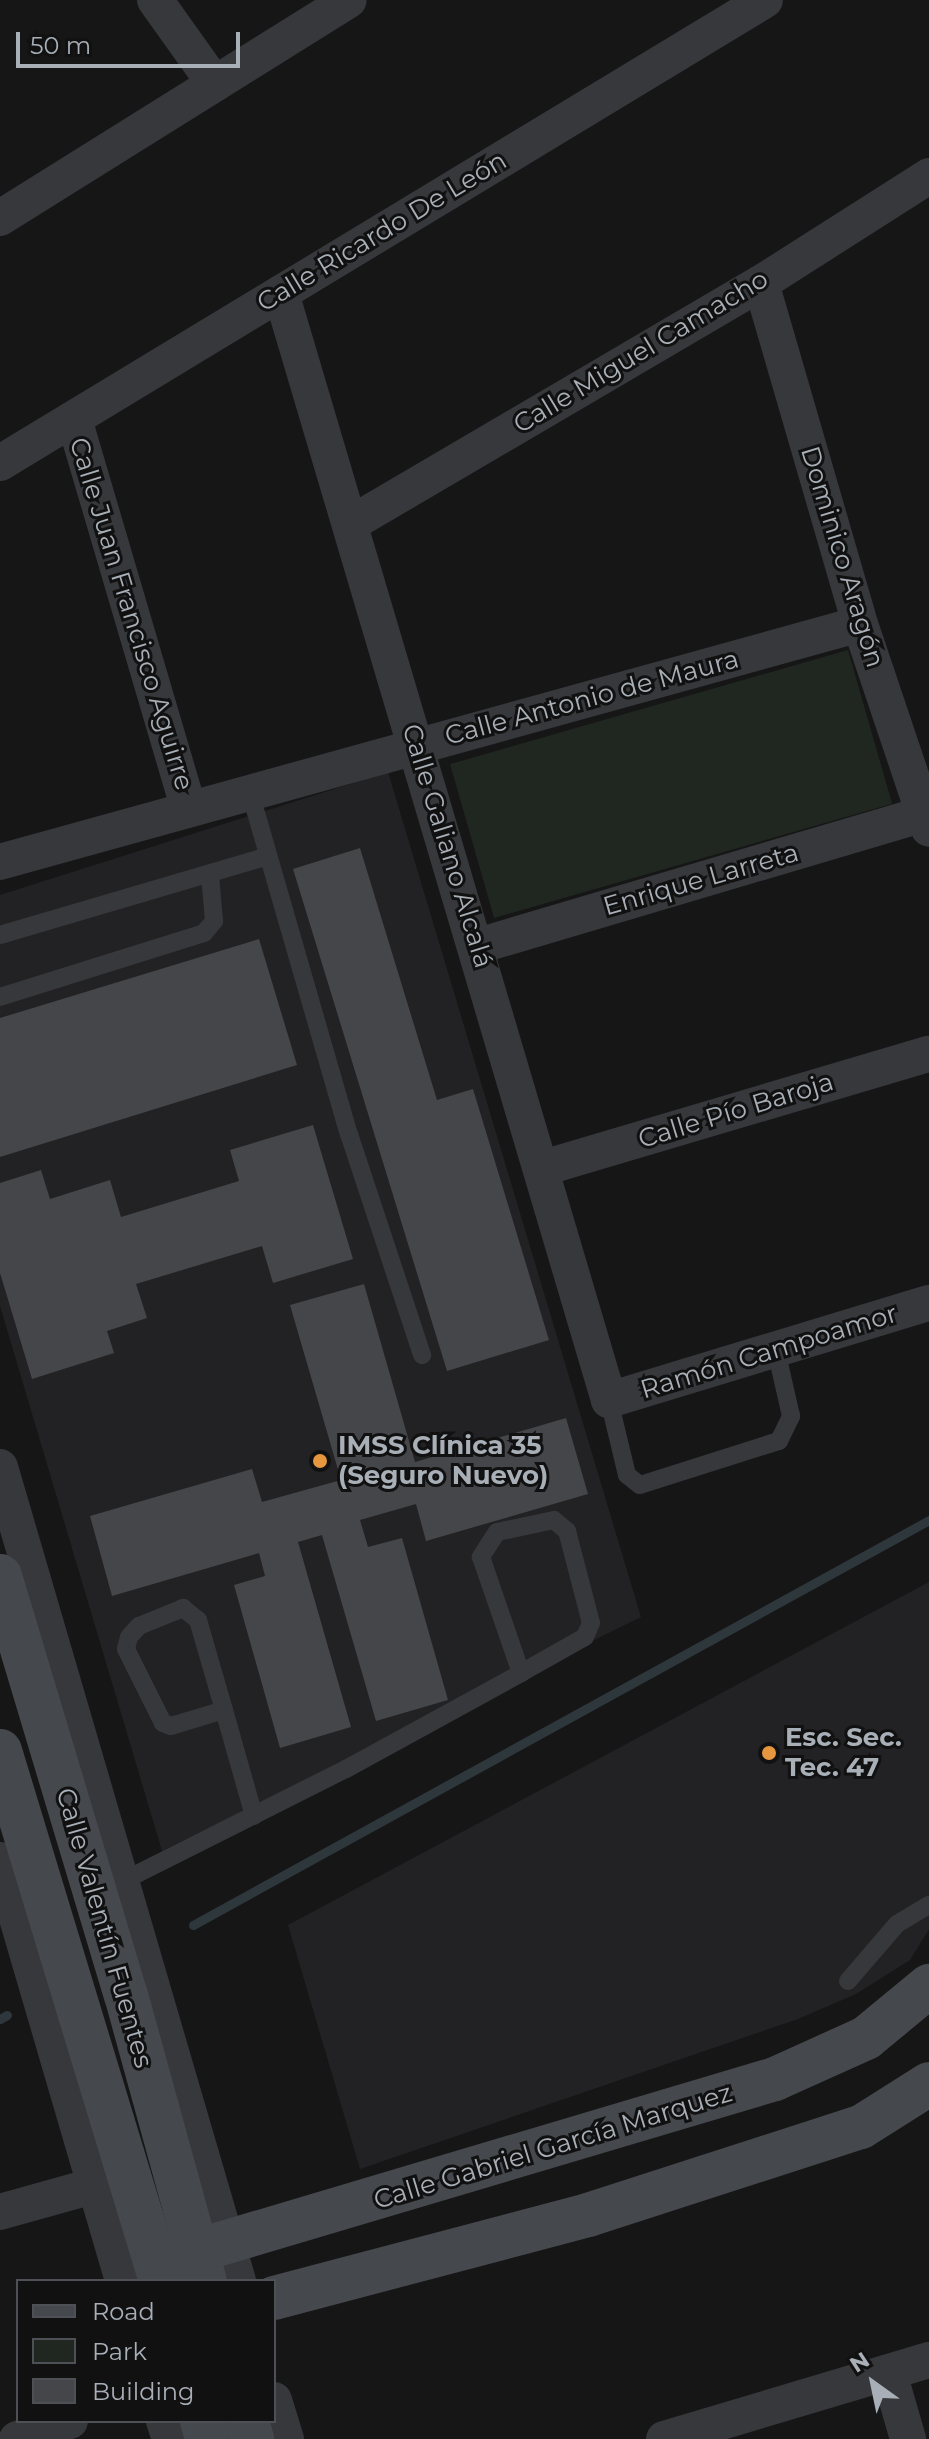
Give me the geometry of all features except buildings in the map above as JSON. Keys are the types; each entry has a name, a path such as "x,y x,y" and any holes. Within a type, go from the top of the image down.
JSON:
{"street":[{"path":"155,0 215,84"},
{"path":"0,218 349,0"},
{"name":"Calle Ricardo De León","path":"0,463 765,0"},
{"name":"Calle Miguel Camacho","path":"350,524 761,283 929,176"},
{"name":"Dominico Aragón","path":"761,283 860,624 927,822"},
{"name":"Calle Galiano Alcalá","path":"281,293 478,946 609,1400"},
{"name":"Calle Juan Francisco Aguirre","path":"74,419 189,809"},
{"name":"Calle Antonio de Maura","path":"0,862 860,624"},
{"name":"Enrique Larreta","path":"478,946 927,822"},
{"name":"Calle Pío Baroja","path":"543,1168 929,1054"},
{"name":"Ramón Campoamor","path":"609,1400 929,1303"},
{"path":"0,1467 18,1616"},
{"name":"Calle Valentín Fuentes","path":"0,1576 18,1616 29,1673 117,1895 185,2159 187,2269"},
{"name":"Calle Valentín Fuentes","path":"0,1751 37,1925 112,2181 187,2269"},
{"path":"0,1860 37,1925"},
{"name":"Calle Gabriel García Marquez","path":"187,2269 775,2079 866,2038 929,1986"},
{"path":"276,2297 588,2215 861,2127 929,2084"},
{"path":"0,2212 185,2159"},
{"path":"664,2439 929,2360"},
{"path":"889,2373 908,2439"},
{"path":"276,2406 286,2439"},
{"path":"17,2439 64,2423"}],"lane":[{"path":"250,792 349,1134 422,1355"},
{"path":"0,935 268,856"},
{"path":"0,997 204,933 215,912 210,874"},
{"path":"609,1400 627,1475 640,1485 779,1441 791,1416 776,1350"},
{"path":"117,1895 254,1816 521,1673 585,1637 590,1629 567,1531 554,1520 497,1532 481,1557 521,1673"},
{"path":"224,1710 171,1726 163,1723 126,1649 129,1637 139,1626 183,1608 191,1611 198,1620 224,1710 254,1816"},
{"path":"848,1981 897,1924 929,1905"}],"shaded area":[{"name":"IMSS Clínica 35 (Seguro Nuevo)","path":"388,772 641,1617 162,1851 0,1306 0,895"},
{"name":"Esc. Sec. Tec. 47","path":"929,1582 929,1929 910,1960 856,1994 798,2019 360,2169 288,1925"}],"green space":[{"path":"848,650 892,804 494,918 450,764"}],"waterway":[{"path":"193,1925 929,1520"},
{"path":"0,2019 7,2015"}],"place":[{"name":"IMSS Clínica 35 (Seguro Nuevo)","path":"320,1461"},
{"name":"Esc. Sec. Tec. 47","path":"769,1753"}]}
